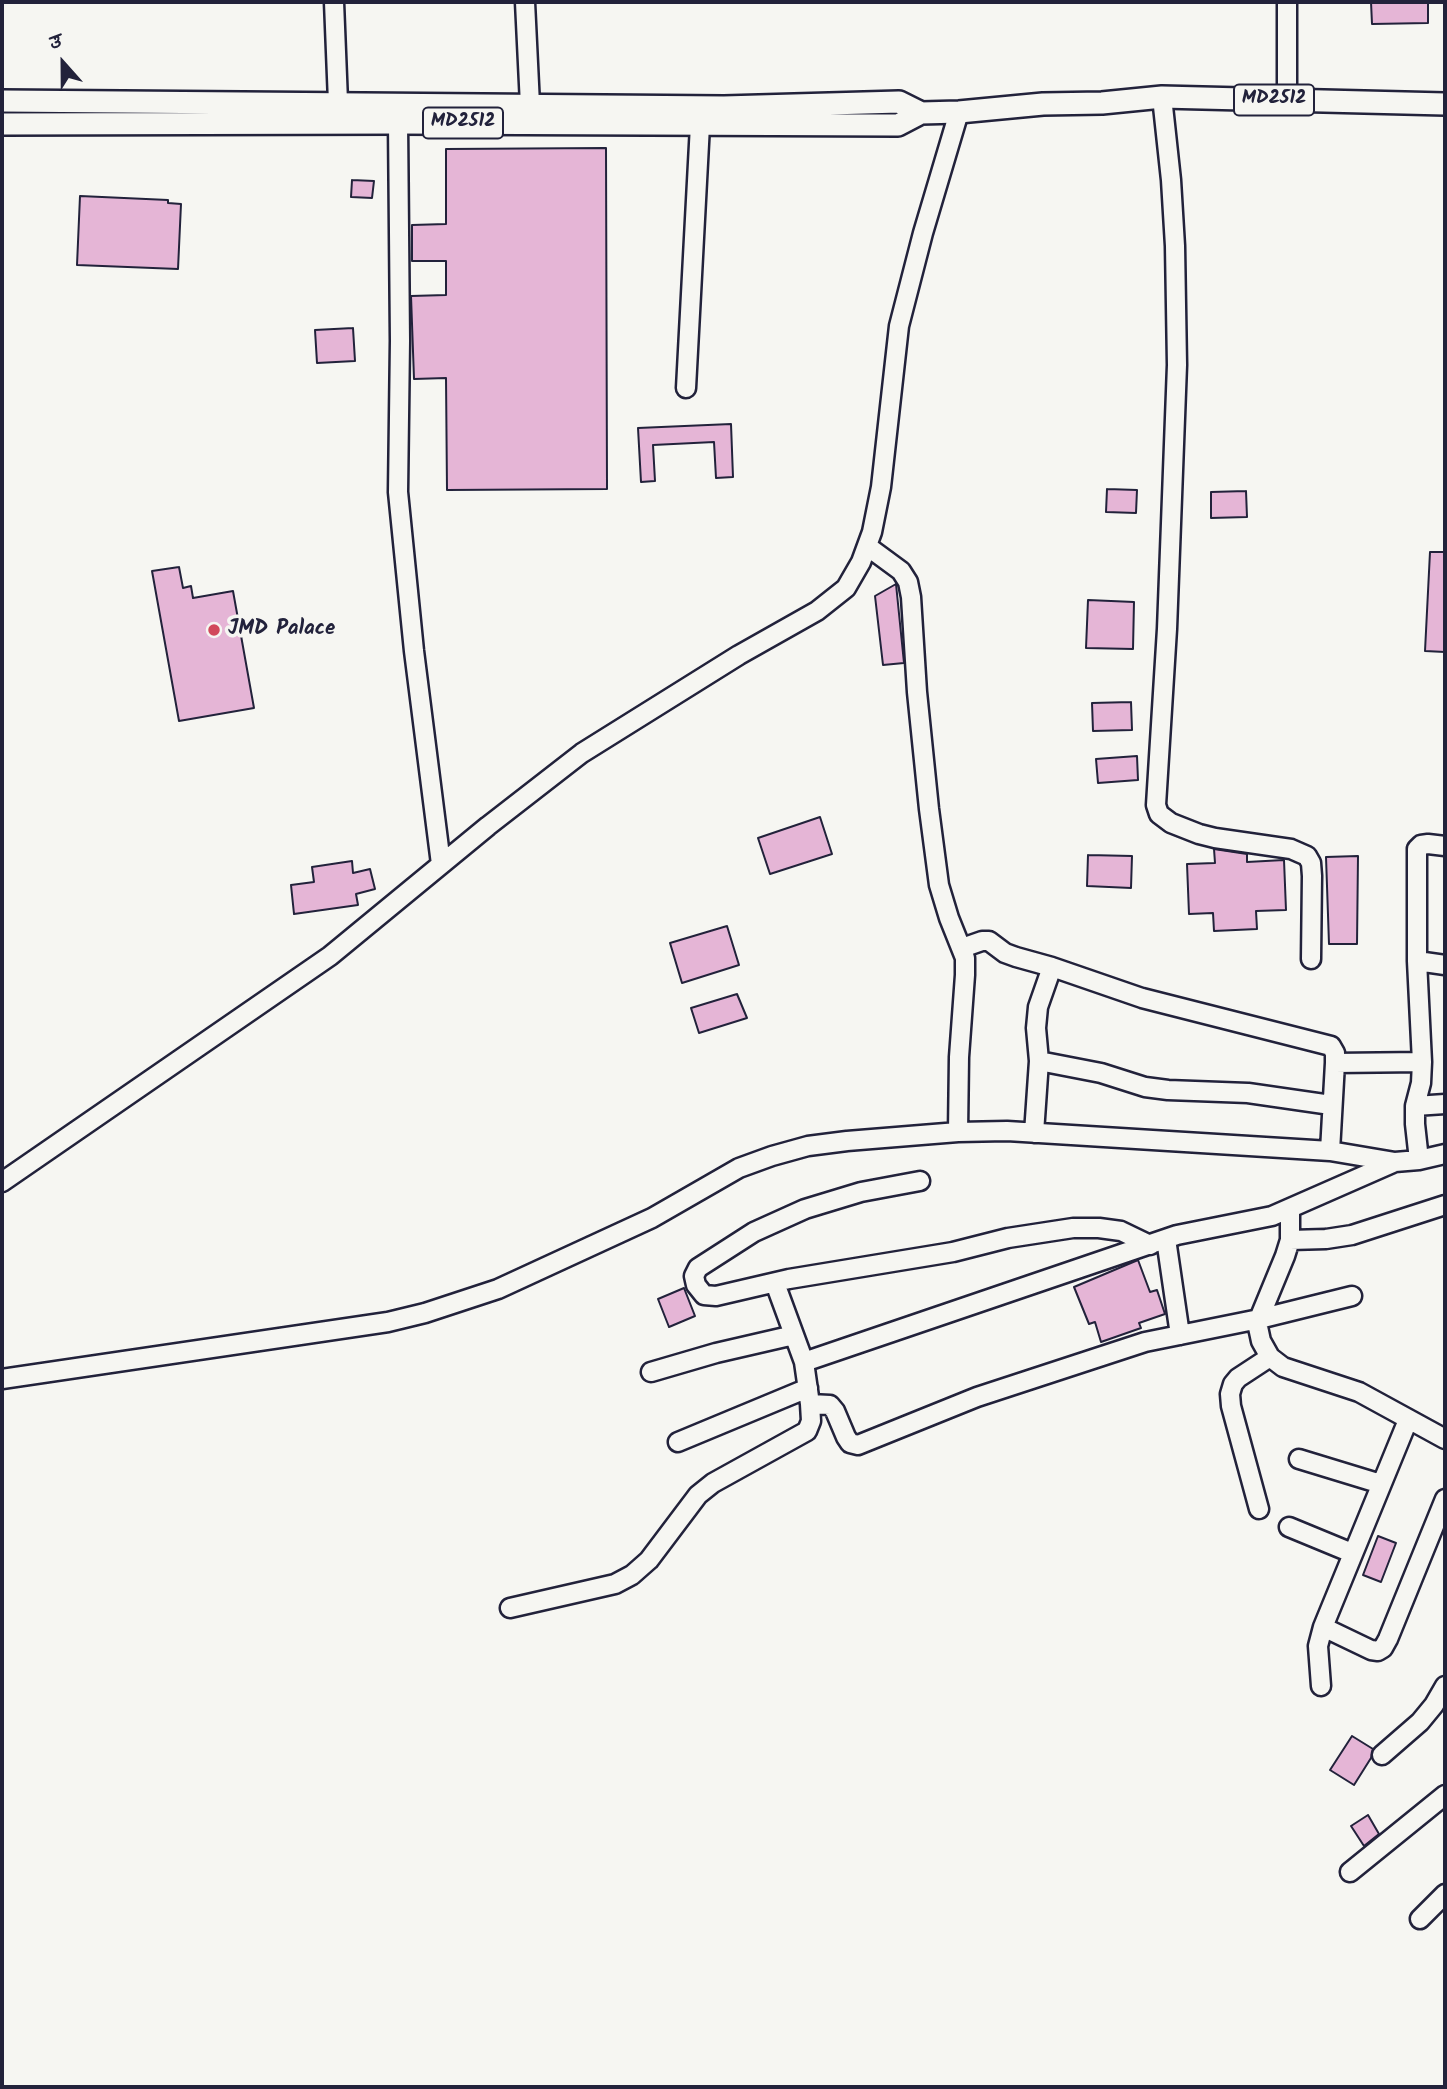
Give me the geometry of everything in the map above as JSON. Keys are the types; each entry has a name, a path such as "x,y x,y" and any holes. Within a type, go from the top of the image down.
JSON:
{"main road":[{"name":"MD2512","path":"2,124 898,125 921,113 1162,97 1445,104"},
{"name":"MD2512","path":"2,101 724,107 899,102 921,113"}],"street":[{"path":"334,2 338,103"},
{"path":"525,2 530,105"},
{"path":"1287,2 1287,100"},
{"path":"1162,97 1175,246 1177,365 1167,629 1156,805 1160,814 1171,823 1199,834 1291,849 1307,856 1311,863 1312,876 1311,958"},
{"path":"2,1182 330,956 582,752 739,655 817,611 846,588 861,562 872,532 881,486 899,326 959,112"},
{"path":"398,123 398,492 414,651 441,864"},
{"path":"686,388 700,125"},
{"path":"867,546 901,571 908,582 927,796 939,886 949,918 972,944"},
{"path":"1419,1160 1415,1124 1422,1062 1417,961 1417,849 1428,844 1445,846"},
{"path":"972,944 993,943 1005,953 1142,998 1331,1045 1335,1058 1330,1151"},
{"path":"958,1132 959,1057 965,975 972,944"},
{"path":"1417,961 1445,965"},
{"path":"1034,1133 1039,1061 1036,1028 1038,1007 1052,967"},
{"path":"1335,1058 1422,1062"},
{"path":"1039,1061 1101,1073 1145,1087 1248,1093 1332,1105"},
{"path":"1415,1106 1445,1104"},
{"path":"2,1379 425,1313 498,1289 652,1218 739,1168 808,1146 958,1132 1007,1131 1330,1151 1395,1162 1445,1154"},
{"path":"804,1362 1158,1242 1272,1216 1395,1162"},
{"path":"920,1181 861,1192 805,1209 754,1232 698,1268 694,1276 696,1286 704,1295 716,1296 1038,1232 1073,1228 1121,1231 1158,1242"},
{"path":"1290,1240 1352,1235 1445,1205"},
{"path":"1290,1209 1290,1240 1259,1319 1261,1341 1270,1357 1283,1367 1359,1392 1445,1439"},
{"path":"1158,1242 1180,1335"},
{"path":"510,1608 615,1584 632,1575 649,1560 698,1495 713,1483 807,1432 811,1420 804,1362 775,1283"},
{"path":"678,1442 809,1396 835,1410 846,1437 850,1443 858,1445 977,1397 1145,1342 1259,1319 1352,1296"},
{"path":"651,1372 716,1353 794,1335"},
{"path":"1259,1509 1230,1394 1238,1378 1270,1357"},
{"path":"1321,1686 1318,1646 1323,1627 1408,1420"},
{"path":"1299,1460 1381,1484"},
{"path":"1323,1627 1371,1650 1378,1651 1383,1648 1445,1499"},
{"path":"1290,1527 1352,1553"},
{"path":"1382,1755 1420,1722 1445,1686"},
{"path":"1350,1872 1445,1795"},
{"path":"1420,1919 1445,1894"}],"building":[{"path":"1371,2 1428,2 1428,23 1372,24"},
{"path":"606,148 607,489 447,490 446,378 414,379 411,296 446,295 446,261 412,261 412,225 446,224 446,149"},
{"path":"352,180 374,181 372,198 351,197"},
{"path":"80,196 168,200 168,203 181,204 178,269 77,265"},
{"path":"353,328 355,361 317,363 315,330"},
{"path":"731,424 733,477 716,478 714,442 653,445 655,481 641,482 638,428"},
{"path":"1107,489 1137,490 1136,513 1106,512"},
{"path":"1246,491 1247,517 1211,518 1211,492"},
{"path":"1430,552 1445,552 1445,652 1425,651"},
{"path":"179,567 183,588 191,586 193,598 233,591 254,708 179,721 152,571"},
{"path":"896,584 904,663 883,665 875,596"},
{"path":"1088,600 1134,602 1133,649 1086,648"},
{"path":"1131,702 1132,730 1093,731 1092,703"},
{"path":"1137,756 1138,780 1098,783 1096,759"},
{"path":"820,817 832,854 770,874 758,838"},
{"path":"1214,849 1247,854 1247,862 1284,860 1286,910 1256,911 1257,929 1214,931 1213,913 1189,914 1187,864 1215,863"},
{"path":"1088,855 1132,856 1131,888 1087,886"},
{"path":"1358,856 1357,944 1329,944 1326,857"},
{"path":"352,861 353,873 370,869 375,889 356,894 358,905 294,914 291,885 314,882 312,867"},
{"path":"727,926 739,965 682,983 670,943"},
{"path":"737,994 747,1018 699,1033 691,1008"},
{"path":"1138,1260 1150,1292 1157,1290 1165,1314 1139,1323 1141,1328 1101,1342 1095,1322 1089,1324 1074,1287"},
{"path":"684,1288 695,1316 669,1327 658,1299"},
{"path":"1378,1536 1396,1543 1381,1582 1363,1575"},
{"path":"1352,1736 1373,1749 1371,1758 1354,1785 1330,1770"},
{"path":"1368,1815 1379,1834 1364,1846 1351,1826"}],"place":[{"name":"JMD Palace","path":"214,630"}]}
